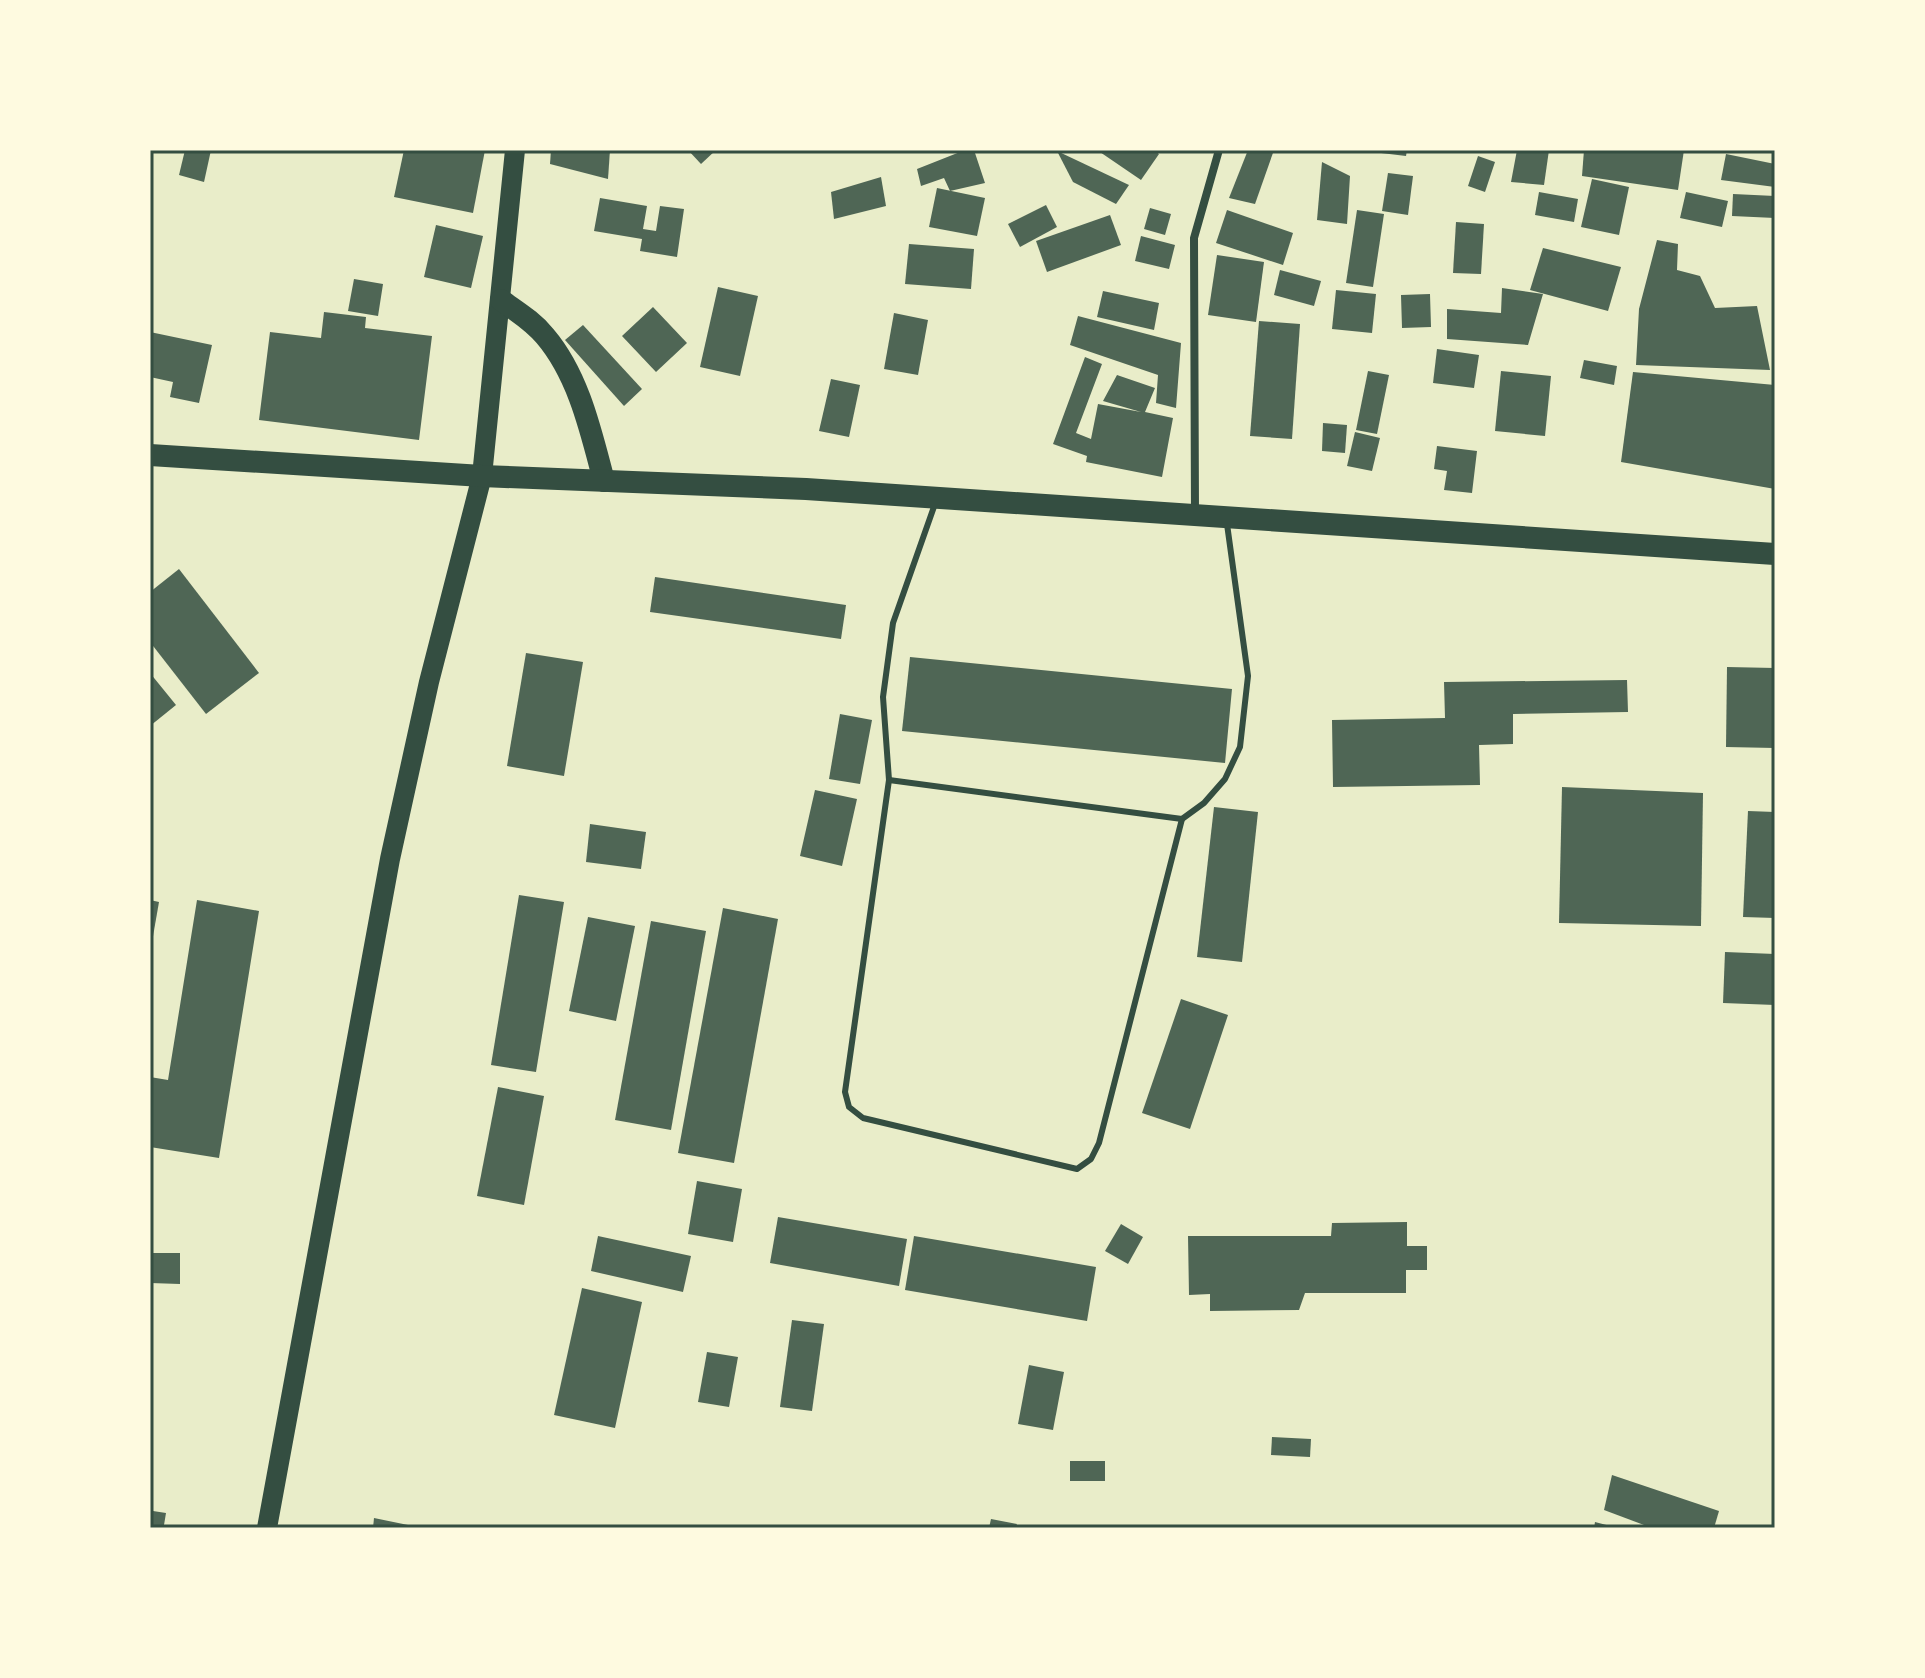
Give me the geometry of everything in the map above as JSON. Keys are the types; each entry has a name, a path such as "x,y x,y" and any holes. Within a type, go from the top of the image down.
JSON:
{"highway":[{"path":"501,300 545,335 562,361 580,398 604,481"},
{"path":"150,455 482,476 806,489 1775,554"}],"main road":[{"path":"267,1528 390,859 429,682 482,476 515,150"}],"street":[{"path":"1196,515 1194,238 1219,150"}],"lane":[{"path":"937,498 893,623 883,697 889,780 845,1092 849,1107 863,1118 1077,1169 1091,1159 1099,1143 1182,819 1204,803 1225,779 1240,747 1248,676 1226,516"},
{"path":"889,780 1182,819"}],"building":[{"path":"185,150 211,150 204,182 179,175"},
{"path":"404,150 485,150 473,213 394,197"},
{"path":"551,150 610,150 608,179 550,164"},
{"path":"688,150 716,150 701,164"},
{"path":"965,150 974,150 985,183 950,191 944,178 921,186 917,169"},
{"path":"1097,150 1154,150 1159,154 1141,180"},
{"path":"1248,150 1274,150 1255,204 1229,198"},
{"path":"1381,150 1407,150 1406,156 1381,153"},
{"path":"1517,150 1549,150 1544,185 1511,182"},
{"path":"1584,150 1684,150 1678,190 1582,176"},
{"path":"1057,151 1129,185 1116,204 1073,182"},
{"path":"1726,154 1775,164 1775,187 1721,180"},
{"path":"1478,156 1495,162 1485,192 1468,186"},
{"path":"1322,162 1350,176 1347,224 1317,220"},
{"path":"1388,173 1413,176 1408,215 1382,211"},
{"path":"881,177 886,206 834,219 831,192"},
{"path":"1592,179 1629,187 1619,235 1581,227"},
{"path":"937,188 985,198 977,236 929,227"},
{"path":"1539,192 1578,199 1574,222 1535,215"},
{"path":"1686,192 1728,201 1722,227 1680,218"},
{"path":"1733,194 1775,196 1775,218 1732,216"},
{"path":"600,198 647,206 643,229 656,231 660,206 684,209 677,257 640,251 642,239 594,231"},
{"path":"1046,205 1057,227 1020,247 1008,224"},
{"path":"1150,208 1171,214 1165,235 1144,229"},
{"path":"1227,210 1293,233 1283,265 1216,243"},
{"path":"1357,210 1384,214 1373,287 1346,283"},
{"path":"1110,215 1121,245 1047,272 1036,241"},
{"path":"1456,222 1484,224 1481,274 1453,273"},
{"path":"436,225 483,236 471,288 424,277"},
{"path":"1141,236 1175,245 1169,269 1135,261"},
{"path":"1657,240 1678,244 1677,270 1700,276 1715,308 1757,306 1770,370 1636,365 1639,309"},
{"path":"909,244 974,249 971,289 905,284"},
{"path":"1543,248 1621,267 1608,311 1530,290"},
{"path":"1217,255 1264,262 1256,322 1208,315"},
{"path":"1280,270 1321,281 1314,306 1274,295"},
{"path":"354,279 383,284 378,316 348,311"},
{"path":"718,287 758,296 740,376 700,367"},
{"path":"1502,288 1543,294 1528,345 1447,339 1447,309 1501,313"},
{"path":"1336,290 1376,294 1372,333 1332,329"},
{"path":"1103,291 1159,303 1154,330 1097,317"},
{"path":"1430,294 1431,327 1402,328 1401,295"},
{"path":"653,307 687,343 656,372 622,336"},
{"path":"324,312 366,317 365,328 432,336 419,440 259,420 270,332 321,338"},
{"path":"894,313 928,320 918,375 884,369"},
{"path":"1078,316 1181,343 1176,408 1156,403 1158,375 1070,345"},
{"path":"1259,321 1300,324 1292,439 1250,436"},
{"path":"583,325 642,389 624,406 565,340"},
{"path":"150,332 212,345 199,403 170,397 173,382 150,377"},
{"path":"1437,349 1479,355 1474,388 1433,383"},
{"path":"1085,357 1102,364 1076,433 1091,439 1098,404 1141,412 1103,401 1117,375 1155,388 1145,412 1173,418 1162,477 1086,462 1087,456 1053,444"},
{"path":"1584,360 1617,366 1614,385 1580,378"},
{"path":"1368,371 1389,375 1377,434 1356,430"},
{"path":"1501,371 1551,376 1545,436 1495,431"},
{"path":"1633,372 1775,385 1775,489 1621,462"},
{"path":"831,379 860,385 849,437 819,431"},
{"path":"1323,423 1347,425 1345,453 1322,451"},
{"path":"1355,432 1380,438 1372,471 1347,466"},
{"path":"1437,446 1477,451 1472,493 1444,490 1447,471 1434,469"},
{"path":"179,569 259,673 206,714 150,642 150,592"},
{"path":"655,577 846,605 841,639 650,612"},
{"path":"526,653 583,662 564,776 507,766"},
{"path":"910,657 1232,689 1225,763 902,731"},
{"path":"1727,667 1775,668 1775,748 1726,747"},
{"path":"150,673 176,705 150,726"},
{"path":"1627,680 1628,712 1513,714 1513,744 1479,745 1480,785 1333,787 1332,720 1445,718 1444,682"},
{"path":"840,714 872,720 860,784 829,779"},
{"path":"1562,787 1703,793 1701,926 1559,923"},
{"path":"815,790 857,799 842,866 800,856"},
{"path":"1214,807 1258,812 1242,962 1197,957"},
{"path":"1748,811 1775,812 1775,918 1743,917"},
{"path":"590,824 646,832 641,869 586,862"},
{"path":"519,895 564,902 536,1072 491,1065"},
{"path":"150,900 159,902 152,942 150,942"},
{"path":"197,900 259,911 219,1158 150,1147 150,1077 168,1080"},
{"path":"723,908 778,919 734,1163 678,1153"},
{"path":"588,917 635,926 616,1021 569,1011"},
{"path":"651,921 706,931 671,1130 615,1120"},
{"path":"1725,952 1775,954 1775,1005 1723,1003"},
{"path":"1181,999 1228,1015 1190,1129 1142,1113"},
{"path":"498,1087 544,1096 524,1205 477,1196"},
{"path":"697,1181 742,1189 733,1242 688,1234"},
{"path":"778,1217 907,1239 899,1286 770,1263"},
{"path":"1407,1222 1407,1246 1427,1246 1427,1270 1406,1270 1406,1293 1305,1293 1299,1310 1210,1311 1210,1294 1189,1295 1188,1236 1331,1236 1332,1223"},
{"path":"1121,1224 1143,1237 1128,1264 1105,1251"},
{"path":"598,1236 691,1256 683,1292 591,1271"},
{"path":"914,1236 1096,1267 1087,1321 905,1290"},
{"path":"150,1253 180,1253 180,1284 150,1283"},
{"path":"582,1288 642,1302 615,1428 554,1415"},
{"path":"792,1320 824,1324 812,1411 780,1407"},
{"path":"707,1352 738,1357 729,1407 698,1402"},
{"path":"1029,1365 1064,1372 1053,1430 1018,1424"},
{"path":"1272,1437 1311,1439 1310,1457 1271,1455"},
{"path":"1070,1461 1105,1461 1105,1481 1070,1481"},
{"path":"1612,1475 1719,1511 1714,1528 1652,1528 1604,1510"},
{"path":"153,1511 166,1513 164,1525 170,1528 150,1528"},
{"path":"374,1518 408,1525 408,1528 373,1528"},
{"path":"991,1519 1017,1524 1015,1528 989,1528"},
{"path":"1595,1522 1614,1527 1614,1528 1594,1528"}]}
